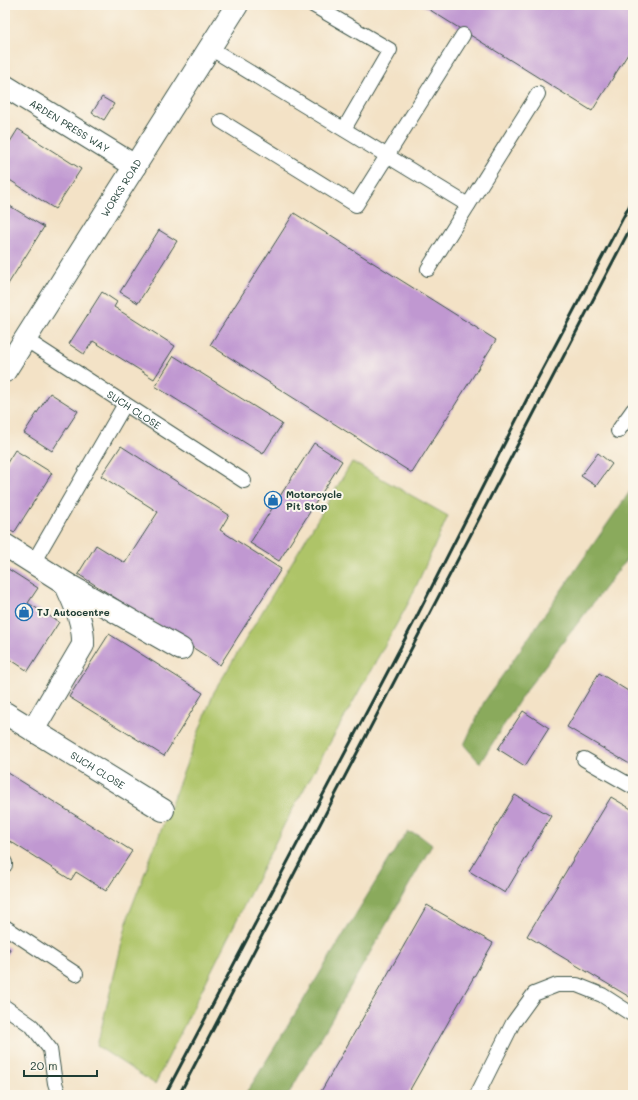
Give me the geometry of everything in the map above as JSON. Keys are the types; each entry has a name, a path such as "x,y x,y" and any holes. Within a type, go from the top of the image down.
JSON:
{"street":[{"name":"WORKS ROAD","path":"5,370 237,5"},
{"name":"ARDEN PRESS WAY","path":"5,86 135,166"},
{"path":"5,545 64,582 181,649"},
{"path":"33,730 83,646 80,618 64,582"},
{"name":"SUCH CLOSE","path":"5,713 163,810"}],"lane":[{"path":"313,5 390,50 344,129"},
{"path":"221,121 356,205 463,35"},
{"path":"210,48 468,205"},
{"path":"428,269 538,94"},
{"name":"SUCH CLOSE","path":"25,339 244,481"},
{"path":"33,563 125,404"},
{"path":"618,431 633,410"},
{"path":"584,759 633,787"},
{"path":"5,927 76,974"},
{"path":"477,1095 513,1023 534,994 557,986 578,985 602,995 633,1015"},
{"path":"5,1007 32,1026 50,1049 55,1083 59,1095"}],"green space":[{"path":"352,462 448,516 409,602 285,823 155,1084 97,1046 129,914 214,692"},
{"path":"633,487 633,551 524,693 480,763 464,745 484,702"},
{"path":"408,832 419,835 432,845 288,1095 244,1095 400,842"}],"building":[{"path":"422,5 633,5 633,46 592,111"},
{"path":"102,97 114,104 104,120 92,113"},
{"path":"18,129 81,169 55,209 5,177 5,150"},
{"path":"5,203 44,227 5,289"},
{"path":"294,213 496,340 412,473 210,345"},
{"path":"159,230 177,241 138,303 120,292"},
{"path":"102,292 117,302 114,307 175,346 154,379 93,341 84,354 69,344"},
{"path":"174,356 282,424 263,454 155,386"},
{"path":"50,393 78,411 52,451 24,433"},
{"path":"314,443 342,461 279,561 250,543"},
{"path":"121,446 229,515 220,530 281,569 220,665 78,574 96,545 125,563 158,512 101,476"},
{"path":"15,450 52,473 14,533 5,527 5,466"},
{"path":"598,453 612,464 596,486 581,476"},
{"name":"TJ Autocentre","path":"5,567 38,588 28,603 59,622 28,671 5,656"},
{"path":"109,634 203,693 164,756 69,697"},
{"path":"599,673 633,694 633,766 567,727"},
{"path":"523,711 549,728 525,766 498,749"},
{"path":"5,771 132,851 106,891 76,872 71,880 5,838"},
{"path":"515,795 551,816 505,893 469,871"},
{"path":"611,797 633,810 633,999 527,936"},
{"path":"427,905 493,943 407,1095 319,1095"},
{"path":"5,946 10,949 5,958"}],"railway":[{"path":"165,1095 416,618 531,391 633,199"},
{"path":"179,1095 633,223"}],"place":[{"name":"Motorcycle Pit Stop","path":"273,500"},
{"name":"TJ Autocentre","path":"24,612"}]}
